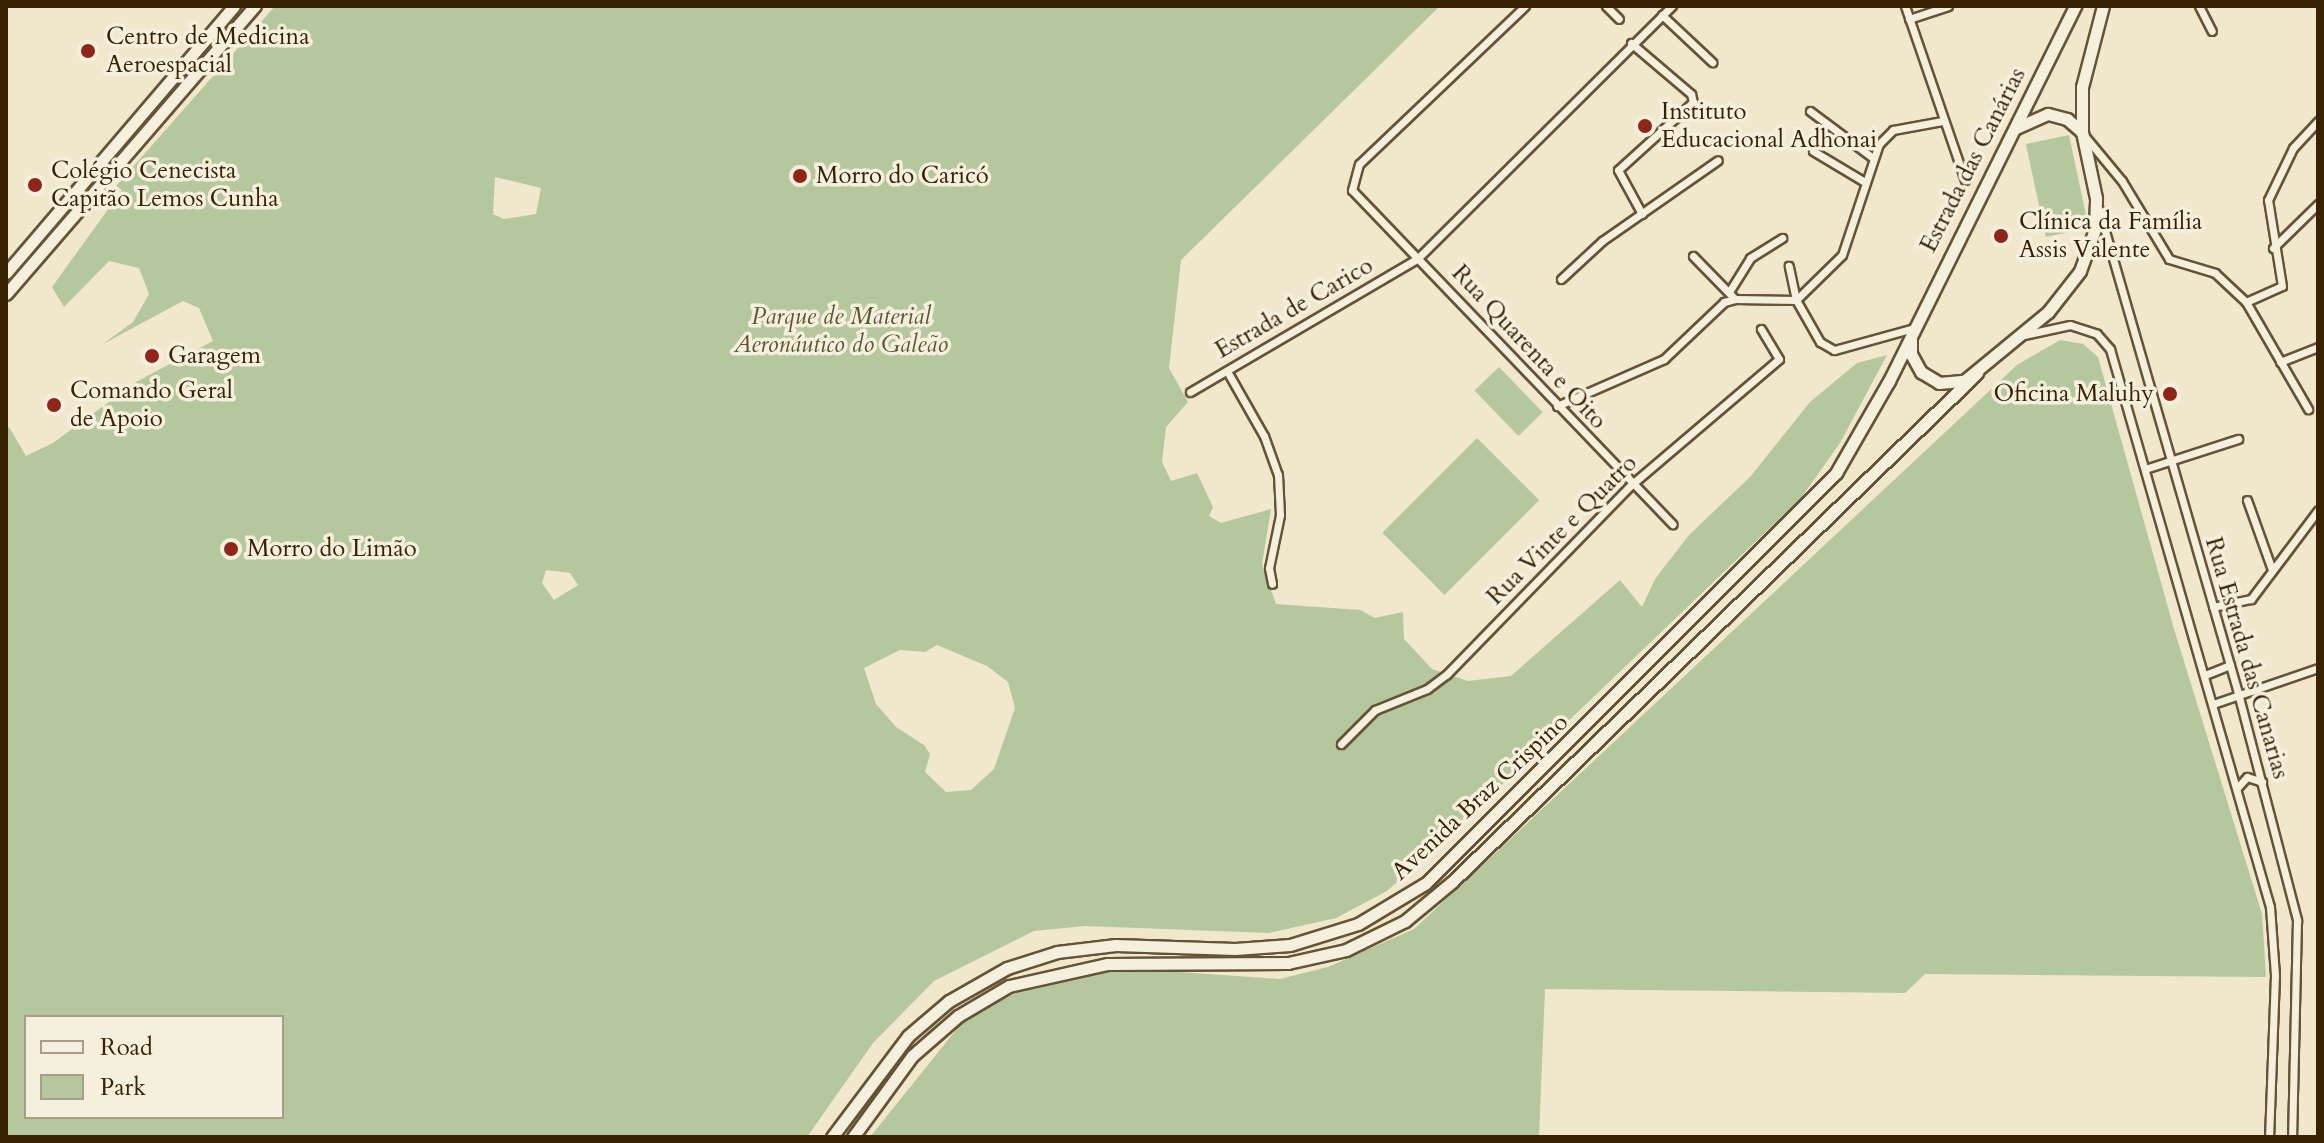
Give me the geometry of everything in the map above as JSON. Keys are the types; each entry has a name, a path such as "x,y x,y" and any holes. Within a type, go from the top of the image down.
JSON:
{"main road":[{"path":"6,273 234,6"},
{"path":"6,294 255,6"},
{"name":"Estrada das Canárias","path":"1913,331 2075,6"},
{"path":"1913,331 1911,354 1929,379 1949,384 1977,373 2022,336 2080,271 2095,229 2096,198 2082,132 2082,87 2103,6"},
{"path":"2014,130 2029,118 2048,114 2067,119 2082,132"},
{"name":"Avenida Braz Crispino","path":"832,1137 908,1036 949,1001 1007,968 1057,952 1116,945 1235,949 1290,945 1334,934 1406,898 1637,677 1836,473 1913,331"},
{"name":"Avenida Braz Crispino","path":"853,1137 912,1056 958,1016 1009,986 1107,964 1288,963 1356,946 1405,921 1452,882 1977,373"}],"street":[{"name":"Rua Quarenta e Oito","path":"1525,6 1359,164 1351,184 1356,197 1672,524"},
{"path":"1606,6 1619,19"},
{"name":"Estrada de Carico","path":"1190,392 1418,258 1631,43 1672,6"},
{"path":"1905,6 1942,121 1965,180"},
{"path":"1909,19 1948,6"},
{"path":"2199,6 2212,31"},
{"path":"1662,15 1712,62"},
{"path":"1631,43 1693,98 1688,109 1618,170 1642,214"},
{"path":"1810,111 1873,158"},
{"path":"1557,406 1664,359 1724,302 1735,299 1796,300 1842,255 1863,181 1873,158 1893,130 1942,121"},
{"path":"2246,302 2282,286 2273,248 2268,200 2293,148 2318,121"},
{"path":"2082,132 2122,181 2169,259 2215,273 2246,302 2272,339 2280,362 2308,409"},
{"path":"1813,151 1863,181"},
{"path":"1561,279 1642,214 1718,160"},
{"name":"Rua Estrada das Canarias","path":"2096,198 2238,693 2297,920 2292,1137"},
{"path":"2273,248 2318,204"},
{"path":"1729,292 1750,258 1782,238"},
{"path":"1693,256 1735,299"},
{"path":"1789,266 1796,300 1820,342 1834,350 1913,331"},
{"name":"Rua Estrada das Canarias","path":"2022,336 2053,324 2097,334 2110,349 2237,788 2273,936 2269,1137"},
{"name":"Rua Vinte e Quatro","path":"1341,744 1375,710 1427,689 1447,674 1631,485 1779,359 1761,329"},
{"path":"2280,362 2318,347"},
{"path":"1227,371 1264,436 1278,475 1280,515 1269,568 1272,584"},
{"path":"2145,469 2238,439"},
{"path":"2247,500 2272,570"},
{"path":"2213,607 2251,599 2318,510"},
{"path":"2205,675 2230,665"},
{"path":"2213,704 2318,668"},
{"path":"2237,788 2247,777 2262,782"}],"green space":[{"name":"Parque de Material Aeronáutico do Galeão","path":"275,6 1440,6 1181,260 1169,368 1188,402 1166,427 1162,462 1171,481 1197,473 1213,507 1209,516 1221,523 1271,509 1262,564 1276,604 1360,610 1375,618 1403,612 1404,639 1432,669 1468,681 1511,676 1620,580 1642,607 1655,579 1689,535 1750,477 1810,402 1857,363 1887,355 1840,443 1801,498 1440,844 1387,891 1336,918 1269,933 1085,926 1034,931 934,981 873,1043 807,1137 6,1137 6,431 9,427 26,456 53,443 136,382 213,341 199,308 183,301 103,344 133,322 149,294 139,268 109,261 64,307 52,287 122,190 116,186","holes":["495,177 541,188 536,214 504,219 493,214","546,570 570,573 578,585 554,600 542,583","937,645 987,666 1008,682 1015,708 994,769 971,790 946,792 925,772 930,754 924,745 896,727 876,704 864,668 900,650 925,652"]},
{"path":"2069,135 2089,228 2046,237 2026,144"},
{"path":"2060,340 2083,344 2098,357 2174,629 2262,914 2266,977 1925,974 1905,993 1545,989 1539,1137 870,1137 968,1015 1045,980 1121,968 1280,979 1328,967 1414,929 2017,365"},
{"path":"1499,367 1543,412 1518,436 1475,391"},
{"path":"1477,438 1539,500 1444,595 1382,533"}],"place":[{"name":"Centro de Medicina Aeroespacial","path":"88,51"},
{"name":"Instituto Educacional Adhonai","path":"1645,126"},
{"name":"Morro do Caricó","path":"800,176"},
{"name":"Colégio Cenecista Capitão Lemos Cunha","path":"35,185"},
{"name":"Clínica da Família Assis Valente","path":"2001,236"},
{"name":"Garagem","path":"152,356"},
{"name":"Oficina Maluhy","path":"2170,394"},
{"name":"Comando Geral de Apoio","path":"54,405"},
{"name":"Morro do Limão","path":"231,549"}]}
